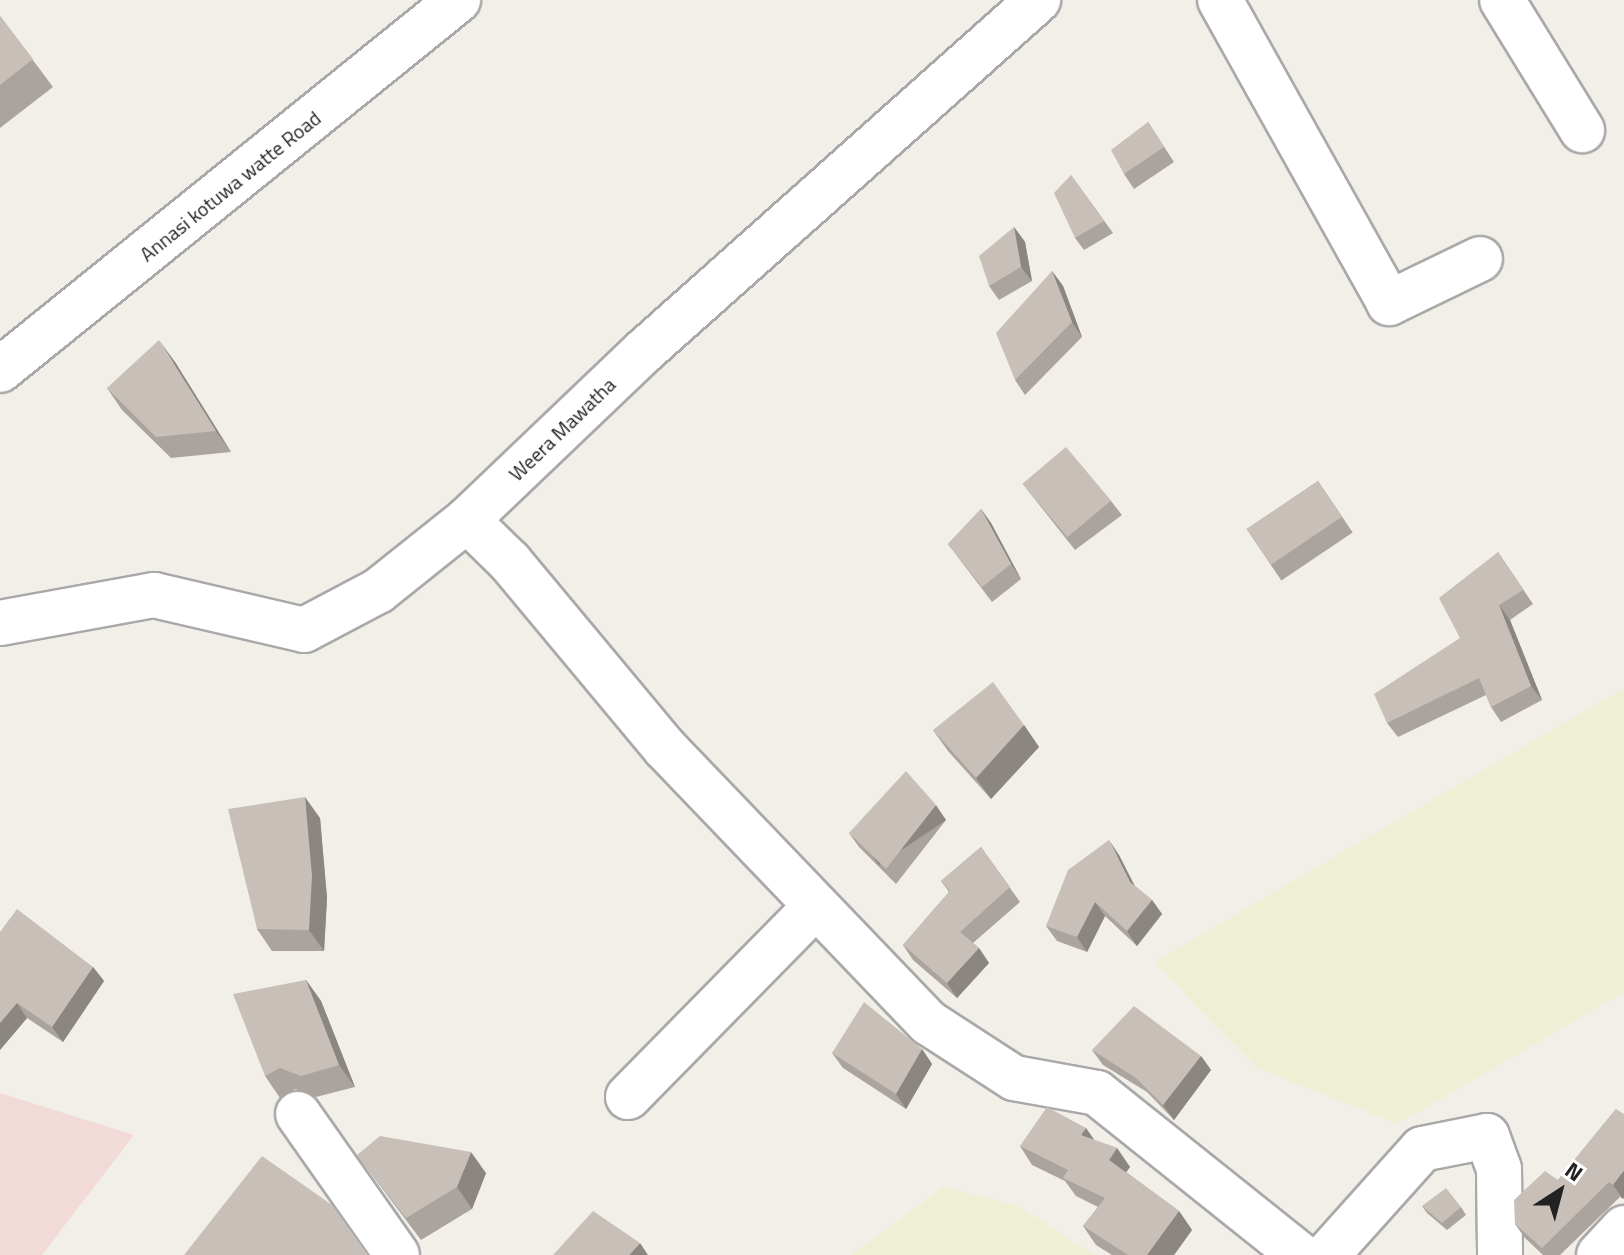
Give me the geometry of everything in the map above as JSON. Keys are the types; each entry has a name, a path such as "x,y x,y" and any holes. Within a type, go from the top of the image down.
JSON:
{"street":[{"name":"Annasi kotuwa watte Road","path":"0,370 458,0"},
{"name":"Weera Mawatha","path":"0,623 154,595 304,630 378,591 467,520 644,351 1038,0"},
{"path":"1220,0 1389,303 1480,259"},
{"path":"1502,0 1582,130"},
{"path":"467,520 510,562 665,748 929,1023 1014,1078 1097,1093 1300,1255"},
{"path":"628,1097 815,907"},
{"path":"298,1114 397,1255"},
{"path":"1327,1255 1422,1149 1487,1136 1499,1169 1500,1255"},
{"path":"1599,1255 1624,1228"}],"shaded area":[{"path":"0,1093 134,1135 42,1255 0,1255"}],"green space":[{"path":"1624,688 1624,992 1398,1124 1257,1068 1154,962"},
{"path":"944,1187 1017,1205 1094,1255 851,1255"}],"building":[{"path":"0,16 33,59 0,85"},
{"path":"1148,122 1164,147 1124,174 1111,150"},
{"path":"1071,175 1104,221 1075,238 1054,193"},
{"path":"1014,227 1021,267 989,286 979,256"},
{"path":"1052,271 1072,322 1015,380 996,333"},
{"path":"159,340 216,431 156,437 107,388"},
{"path":"1066,447 1111,501 1067,537 1022,484"},
{"path":"1318,481 1342,517 1271,565 1247,529"},
{"path":"981,509 1011,564 982,587 948,544"},
{"path":"1498,552 1523,590 1499,605 1531,686 1491,707 1479,678 1387,723 1374,694 1460,638 1439,598"},
{"path":"993,682 1024,725 976,778 933,730"},
{"path":"906,771 936,805 886,869 849,833"},
{"path":"305,797 312,876 309,930 257,929 228,809"},
{"path":"1109,840 1130,882 1152,900 1127,931 1095,902 1077,937 1046,926 1068,870"},
{"path":"981,847 1010,887 960,932 979,948 947,983 903,945 950,891 941,881"},
{"path":"17,909 93,967 52,1027 17,1003 0,1023 0,932"},
{"path":"306,980 339,1065 301,1076 280,1068 265,1076 233,994"},
{"path":"864,1002 922,1049 896,1094 832,1053"},
{"path":"1134,1006 1201,1056 1163,1105 1136,1078 1092,1050"},
{"path":"1047,1107 1086,1128 1081,1135 1117,1148 1109,1160 1179,1211 1147,1255 1128,1255 1083,1226 1105,1198 1063,1178 1068,1170 1020,1146"},
{"path":"1616,1109 1624,1114 1624,1170 1613,1185 1609,1182 1542,1248 1515,1224 1514,1200 1545,1171 1558,1180"},
{"path":"380,1136 471,1152 457,1187 406,1218 357,1155"},
{"path":"262,1156 332,1205 368,1255 184,1255"},
{"path":"1446,1188 1461,1207 1442,1223 1422,1206"},
{"path":"593,1211 640,1243 629,1255 553,1255"}]}
